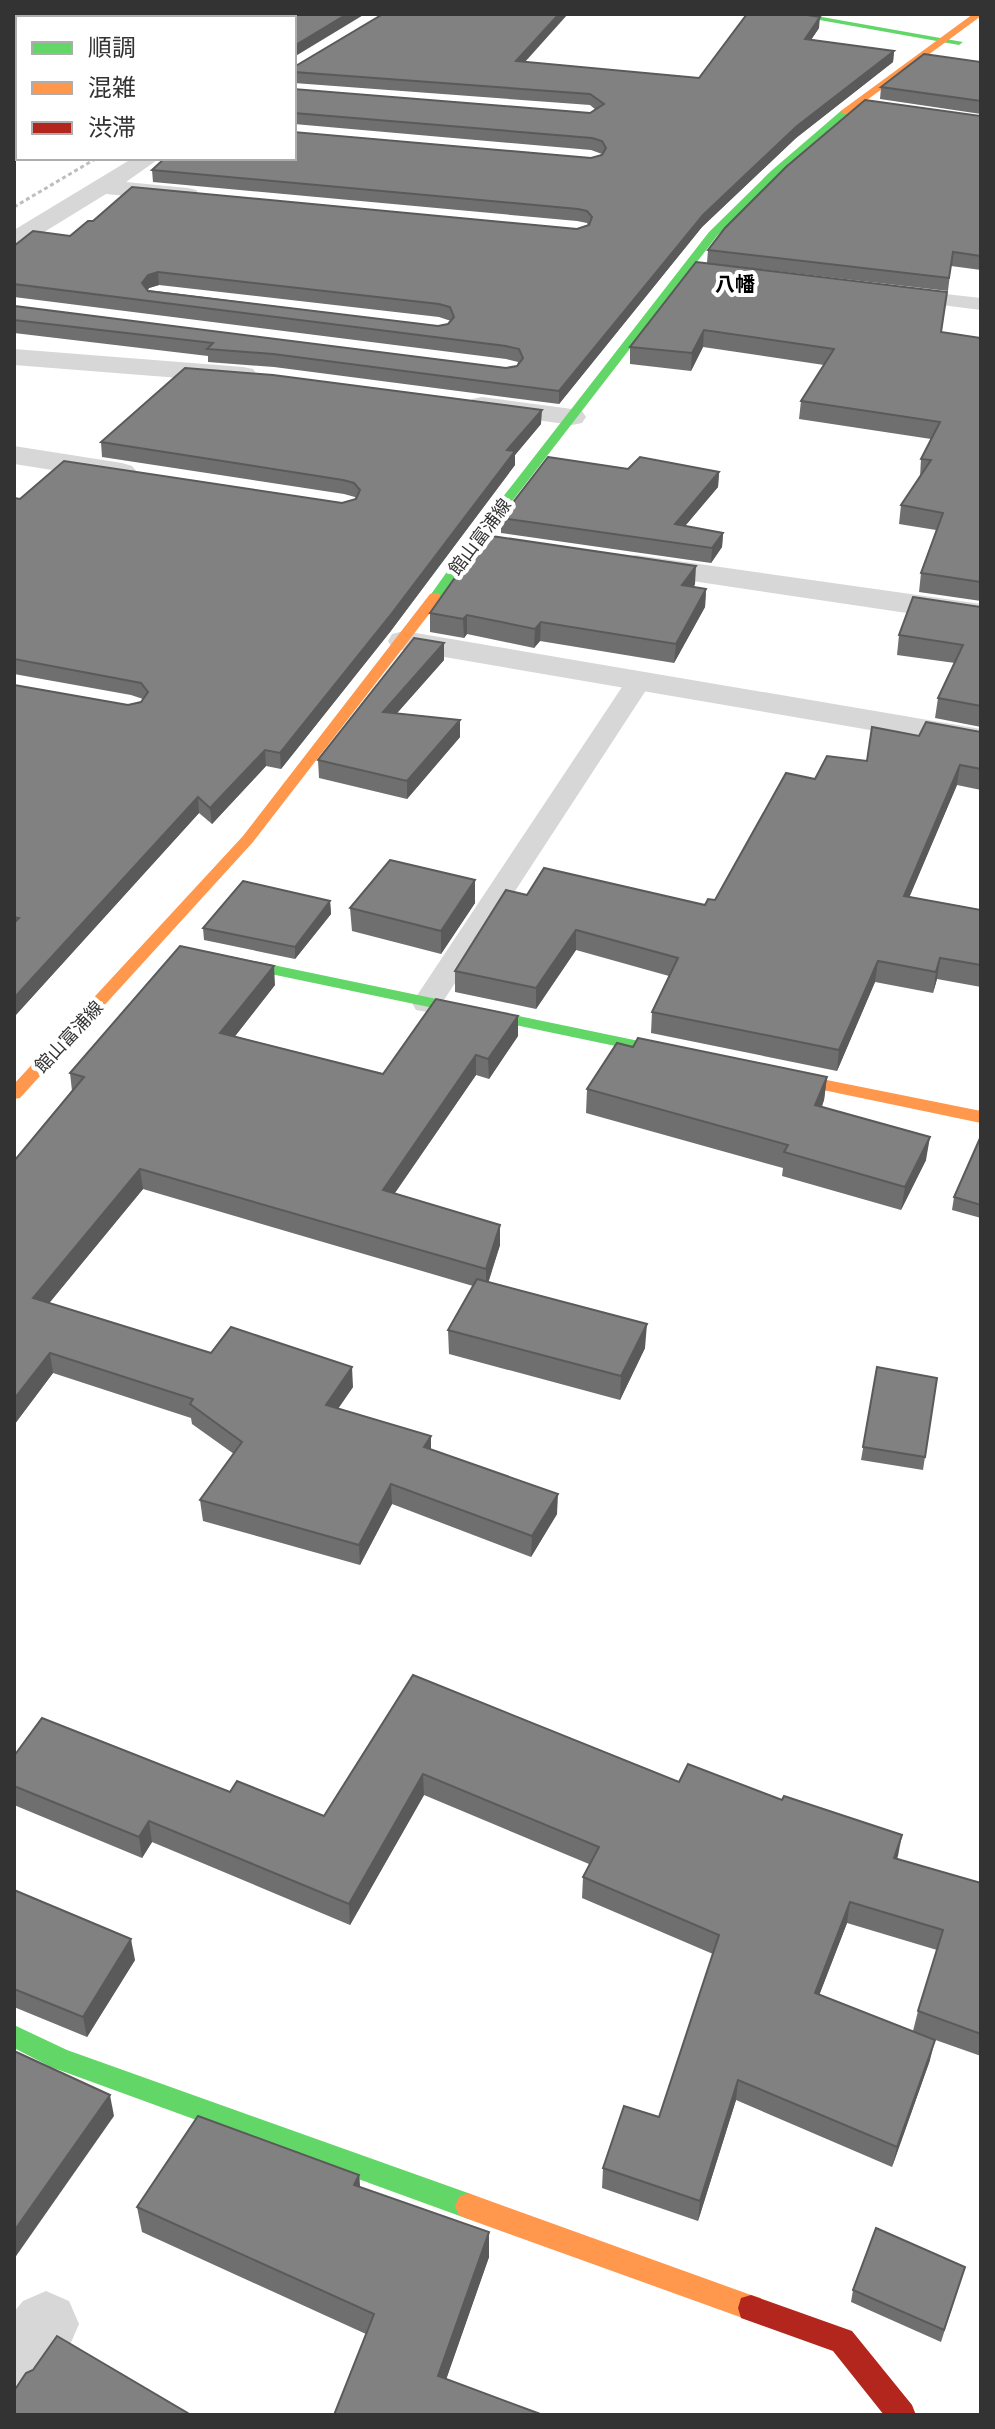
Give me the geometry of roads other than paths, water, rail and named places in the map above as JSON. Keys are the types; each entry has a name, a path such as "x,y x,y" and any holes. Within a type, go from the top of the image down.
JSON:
{"main road":[{"path":"790,14 823,16 981,45"},
{"name":"館山富浦線","path":"14,1094 162,946 404,641 475,541 572,417 694,271 713,234 746,199 858,104 940,39 978,14"},
{"path":"200,954 704,1060"},
{"path":"750,1069 981,1117"},
{"path":"14,2036 60,2059 842,2341 902,2415"}],"street":[{"path":"14,240 146,160"},
{"path":"102,187 213,197"},
{"path":"14,357 274,378"},
{"path":"462,403 572,417"},
{"path":"14,455 155,477"},
{"path":"475,541 506,545"},
{"path":"601,559 981,614"},
{"path":"404,641 981,739"}],"lane":[{"path":"858,104 889,108"},
{"path":"888,293 981,304"},
{"path":"427,1003 639,681"}],"railway":[{"path":"14,207 94,160"}],"district":[{"name":"八幡","path":"735,284"}]}
